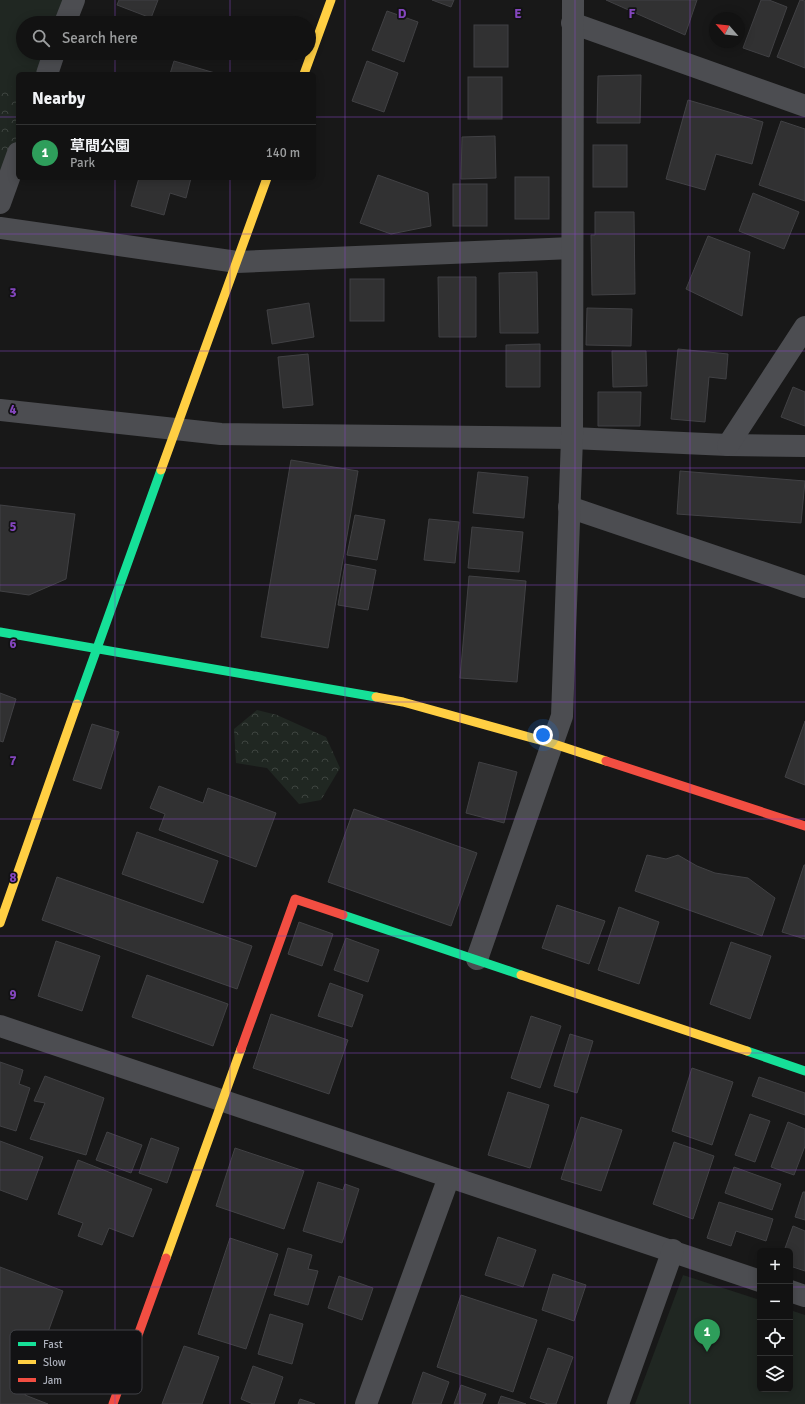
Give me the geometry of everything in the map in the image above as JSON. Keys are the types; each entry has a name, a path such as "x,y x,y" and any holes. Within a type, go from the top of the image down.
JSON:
{"street":[{"path":"68,16 74,0"},
{"path":"316,41 331,0"},
{"path":"477,959 554,744 562,716 572,438 573,0"},
{"path":"572,23 805,106"},
{"path":"48,72 52,60"},
{"path":"305,72 309,60"},
{"path":"0,203 16,159"},
{"path":"0,923 97,648 266,180"},
{"path":"0,228 237,262 572,248"},
{"path":"728,445 805,327"},
{"path":"0,410 221,434 572,438 728,445 805,446"},
{"path":"570,507 805,587"},
{"path":"0,632 403,702 554,744 805,826"},
{"path":"140,1330 295,899 477,959 805,1071"},
{"path":"0,1026 449,1177 673,1250 757,1280"},
{"path":"366,1404 449,1177"},
{"path":"618,1404 673,1250"},
{"path":"793,1292 805,1296"},
{"path":"113,1404 117,1394"}],"green space":[{"path":"0,0 67,0 61,16 16,16 16,60 47,60 43,72 16,72 16,153 0,201"},
{"path":"0,83 11,86 16,95 16,141 0,164"},
{"path":"257,710 277,715 326,737 340,768 321,800 299,804 267,768 236,763 234,729"},
{"path":"683,1275 757,1299 757,1392 793,1392 793,1311 805,1315 805,1404 635,1404"}],"building":[{"path":"119,0 158,0 152,16 146,16 117,5"},
{"path":"432,0 454,0 451,7"},
{"path":"606,0 697,0 685,35"},
{"path":"761,0 769,0 787,7 769,57 743,48 745,48 745,43"},
{"path":"800,0 805,1 805,68 777,57"},
{"path":"387,11 418,22 404,62 372,50"},
{"path":"474,25 508,25 508,67 474,67"},
{"path":"174,61 212,72 171,72"},
{"path":"367,61 398,73 384,112 352,101"},
{"path":"641,75 640,123 597,123 598,76"},
{"path":"468,77 502,77 502,119 468,119"},
{"path":"688,100 763,122 752,164 716,154 705,190 666,179"},
{"path":"781,121 805,129 805,201 759,185"},
{"path":"495,136 496,178 461,179 462,137"},
{"path":"593,145 627,145 627,187 593,187"},
{"path":"378,175 428,193 431,226 391,234 360,223"},
{"path":"515,177 549,177 549,219 515,219"},
{"path":"138,180 190,180 186,198 170,193 164,215 131,206"},
{"path":"453,184 487,184 487,226 453,226"},
{"path":"753,193 799,212 784,249 739,231"},
{"path":"595,212 634,212 635,294 592,295 591,235 595,235"},
{"path":"708,236 750,252 742,316 686,289"},
{"path":"537,272 538,333 500,333 499,273"},
{"path":"438,277 476,277 476,337 439,337"},
{"path":"350,279 384,279 384,321 350,321"},
{"path":"309,303 314,337 272,344 267,310"},
{"path":"587,308 632,309 631,346 586,345"},
{"path":"540,344 540,387 506,387 506,345"},
{"path":"678,349 728,354 726,379 709,377 705,422 671,419"},
{"path":"612,351 646,351 647,386 613,387"},
{"path":"308,354 313,405 283,408 278,357"},
{"path":"793,387 805,392 805,426 781,417"},
{"path":"598,392 641,392 640,426 598,426"},
{"path":"291,460 358,471 328,648 261,637"},
{"path":"680,471 805,481 801,523 677,514"},
{"path":"478,472 528,477 524,518 473,513"},
{"path":"0,505 75,514 66,579 29,595 0,591"},
{"path":"355,515 385,520 377,560 347,555"},
{"path":"429,519 459,522 455,563 424,560"},
{"path":"472,527 523,532 519,572 468,568"},
{"path":"345,564 376,570 368,610 338,605"},
{"path":"469,576 526,581 517,682 460,678"},
{"path":"0,693 16,699 3,742 0,741"},
{"path":"805,721 805,785 785,777"},
{"path":"92,724 119,732 101,789 73,780"},
{"path":"479,762 517,772 504,823 466,813"},
{"path":"159,786 203,803 208,788 276,813 256,867 159,830 165,814 150,808"},
{"path":"354,809 477,853 451,926 328,882"},
{"path":"137,832 218,861 203,903 122,874"},
{"path":"647,855 666,859 678,855 697,866 715,873 748,878 775,898 762,936 635,891"},
{"path":"805,865 805,939 782,932"},
{"path":"57,877 252,946 237,989 42,920"},
{"path":"557,905 605,921 589,964 542,948"},
{"path":"619,907 659,922 639,984 598,970"},
{"path":"299,922 333,934 322,966 288,954"},
{"path":"346,938 379,950 368,982 334,970"},
{"path":"56,941 100,956 82,1011 38,996"},
{"path":"731,942 771,956 750,1019 710,1004"},
{"path":"147,975 228,1004 213,1046 132,1017"},
{"path":"330,983 363,995 352,1027 318,1016"},
{"path":"271,1014 348,1040 329,1094 253,1068"},
{"path":"531,1016 561,1026 540,1088 511,1078"},
{"path":"570,1034 593,1041 577,1093 554,1086"},
{"path":"0,1062 23,1070 19,1084 30,1088 16,1131 0,1126"},
{"path":"692,1068 733,1082 712,1145 672,1131"},
{"path":"45,1076 104,1098 86,1155 30,1139 45,1103 34,1101"},
{"path":"759,1077 805,1093 805,1115 752,1096"},
{"path":"508,1092 549,1105 530,1168 488,1155"},
{"path":"750,1114 770,1121 755,1162 735,1155"},
{"path":"581,1117 622,1130 601,1191 561,1179"},
{"path":"788,1122 805,1129 805,1146 794,1175 771,1167"},
{"path":"107,1132 142,1145 131,1173 96,1160"},
{"path":"151,1138 179,1148 167,1183 139,1173"},
{"path":"0,1141 43,1157 27,1200 0,1190"},
{"path":"674,1142 714,1156 693,1219 653,1204"},
{"path":"235,1148 304,1171 284,1229 216,1206"},
{"path":"78,1160 152,1189 133,1237 109,1228 102,1245 78,1236 83,1223 58,1214"},
{"path":"734,1167 781,1184 772,1210 725,1193"},
{"path":"318,1182 343,1190 345,1184 359,1189 342,1243 303,1231"},
{"path":"803,1192 805,1192 805,1220 795,1217"},
{"path":"719,1202 773,1219 766,1241 736,1231 731,1246 707,1238"},
{"path":"793,1226 805,1231 805,1271 793,1267 793,1248 785,1248"},
{"path":"498,1237 536,1250 523,1287 485,1275"},
{"path":"230,1238 278,1254 246,1349 198,1334"},
{"path":"288,1248 312,1255 308,1269 318,1271 308,1305 274,1295"},
{"path":"0,1267 63,1291 49,1330 10,1330 10,1394 25,1394 48,1404 0,1404"},
{"path":"553,1274 586,1285 574,1321 542,1310"},
{"path":"339,1276 373,1288 362,1320 328,1308"},
{"path":"461,1295 537,1320 513,1392 437,1367"},
{"path":"270,1314 303,1324 292,1364 258,1354"},
{"path":"184,1346 219,1357 202,1404 162,1404"},
{"path":"548,1348 573,1357 556,1404 548,1404 530,1398"},
{"path":"253,1366 283,1377 274,1404 253,1404 241,1399"},
{"path":"423,1372 449,1382 441,1404 412,1404"},
{"path":"461,1385 486,1394 482,1404 454,1404"},
{"path":"501,1396 526,1404 498,1404"},
{"path":"300,1399 315,1404 298,1404"}],"traffic: fast":[{"path":"77,704 161,470"},
{"path":"0,632 376,697"},
{"path":"343,915 521,975"},
{"path":"747,1051 805,1071"}],"traffic: slow":[{"path":"316,41 331,0"},
{"path":"305,72 309,60"},
{"path":"161,470 266,180"},
{"path":"376,697 403,702 554,744 606,761"},
{"path":"0,923 77,704"},
{"path":"521,975 747,1051"},
{"path":"166,1258 241,1049"}],"traffic: jam":[{"path":"606,761 805,826"},
{"path":"241,1049 295,899 343,915"},
{"path":"140,1330 166,1258"},
{"path":"113,1404 117,1394"}],"place":[{"name":"草間公園","path":"707,1352"}]}
